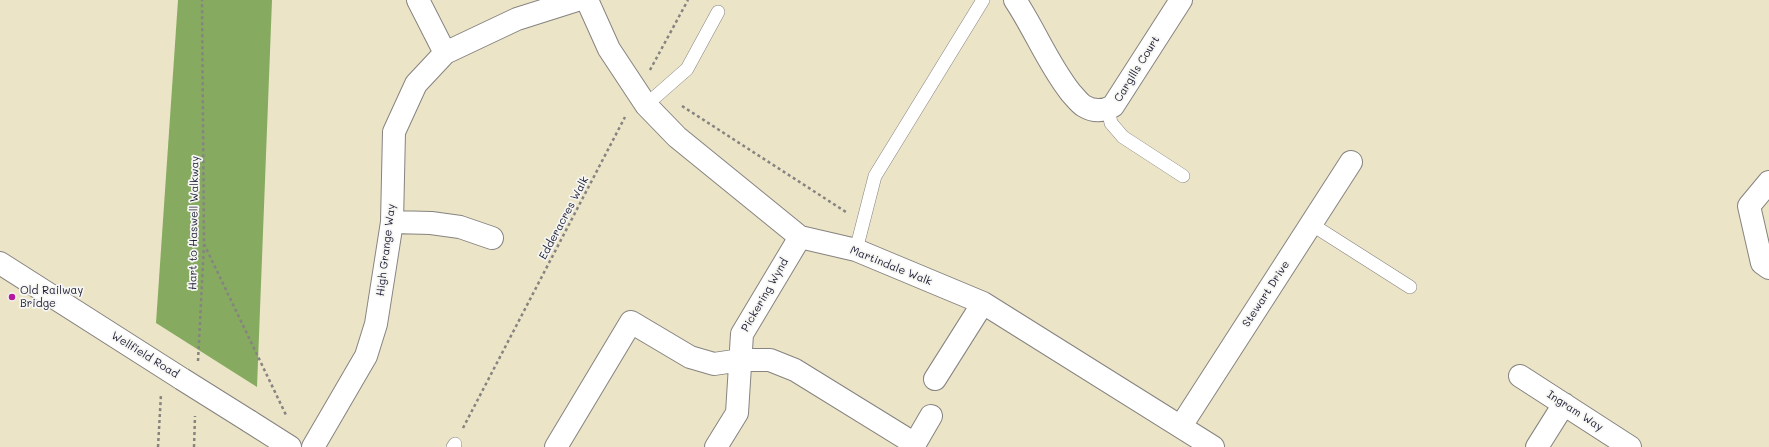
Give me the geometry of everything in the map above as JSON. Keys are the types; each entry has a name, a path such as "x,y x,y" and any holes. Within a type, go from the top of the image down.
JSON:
{"street":[{"path":"418,0 445,53"},
{"name":"High Grange Way","path":"313,447 366,356 376,324 392,222 394,132 416,84 445,53 517,19 577,0"},
{"name":"Martindale Walk","path":"587,0 609,49 649,97 677,137 800,236 856,250 983,303 1213,447"},
{"name":"Cargills Court","path":"1015,0 1026,17 1051,65 1083,106 1092,110 1102,111 1113,106 1182,0"},
{"name":"Stewart Drive","path":"1181,426 1351,162"},
{"path":"1769,182 1749,206 1762,263 1769,268"},
{"path":"392,222 431,223 460,227 492,238"},
{"name":"Pickering Wynd","path":"716,447 737,413 742,334 800,236"},
{"name":"Wellfield Road","path":"0,263 290,447"},
{"path":"935,379 983,303"},
{"path":"556,447 631,322 690,357 714,364 741,360 770,360 796,370 914,446 931,416"},
{"name":"Ingram Way","path":"1520,376 1630,447"},
{"path":"1537,447 1564,404"}],"lane":[{"path":"856,250 875,176 983,0"},
{"path":"649,97 687,70 718,12"},
{"path":"1108,109 1112,123 1123,137 1183,176"},
{"path":"1311,224 1410,287"}],"path":[{"name":"Hart to Haswell Walkway","path":"198,363 204,244 202,0"},
{"name":"Edderacres Walk","path":"454,446 649,97 688,0"},
{"path":"649,97 863,224"},
{"path":"204,244 287,418"},
{"path":"158,447 163,366"},
{"path":"194,447 196,409"}],"green space":[{"path":"178,0 272,0 257,387 156,323"}],"place":[{"name":"Old Railway Bridge","path":"12,297"}]}
